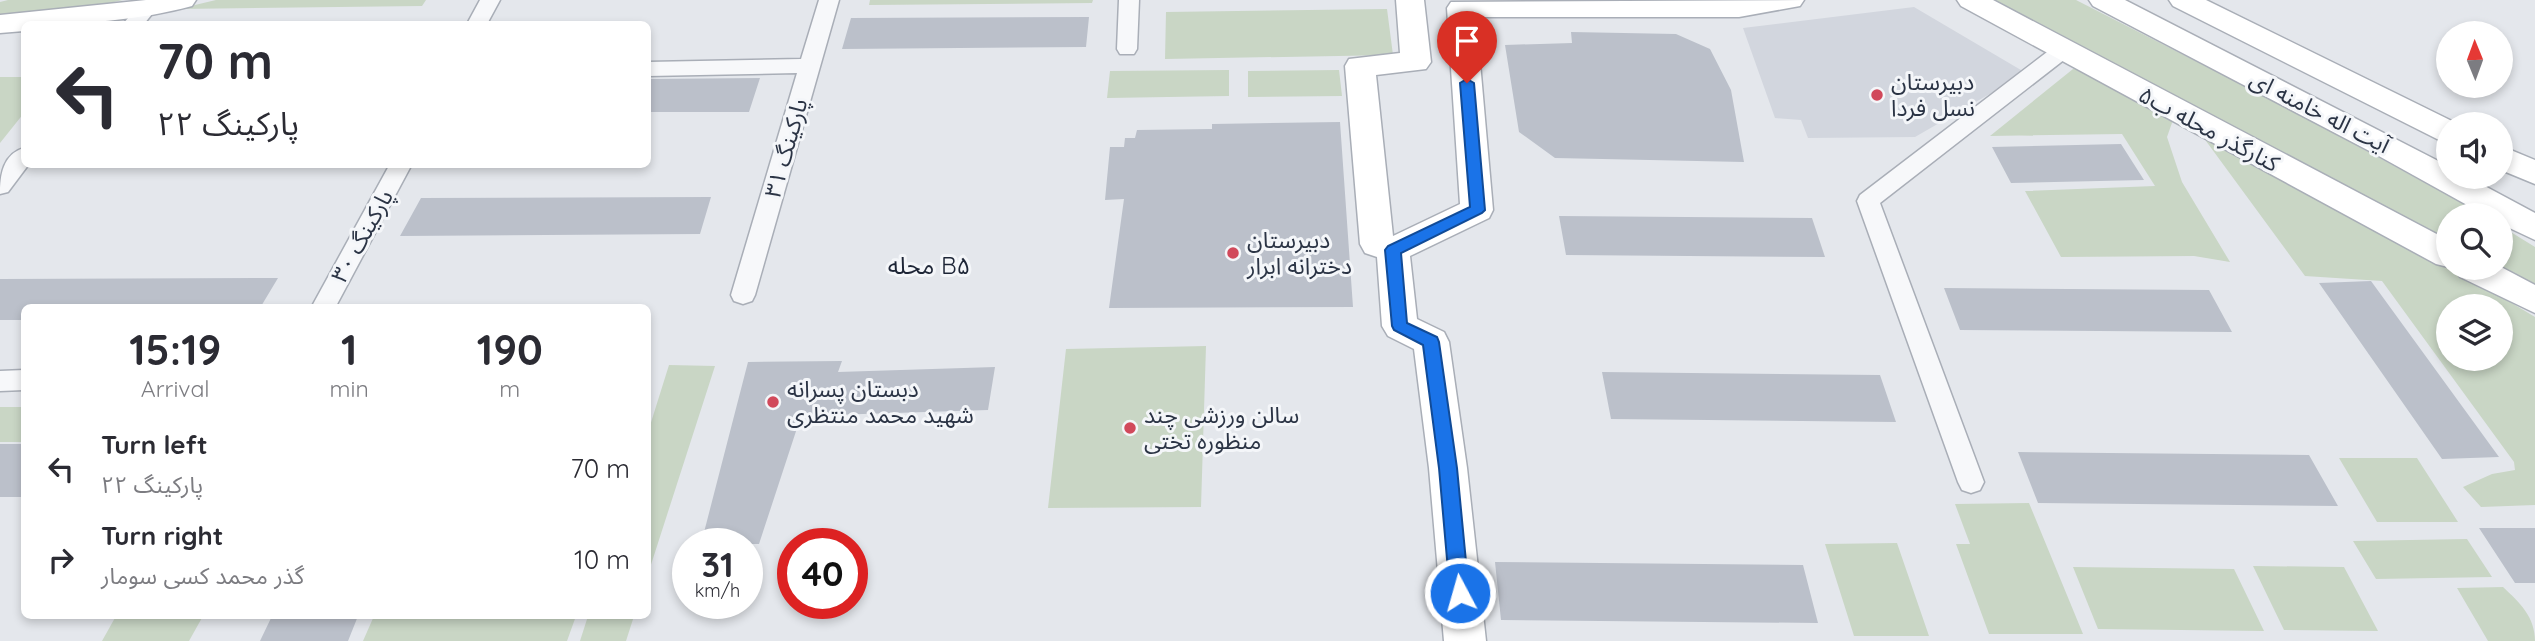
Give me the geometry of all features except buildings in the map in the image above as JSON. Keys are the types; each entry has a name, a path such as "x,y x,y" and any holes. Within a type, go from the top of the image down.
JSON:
{"street":[{"path":"60,21 139,17 182,0"},
{"path":"479,21 491,0"},
{"name":"پارکینگ ۳۱","path":"743,295 830,0"},
{"path":"1127,49 1129,0"},
{"path":"1410,0 1416,62 1360,66 1377,244 1393,250 1477,210 1461,8 1739,8 1790,0"},
{"name":"کنارگذر محله ب۵","path":"1971,0 2436,249"},
{"name":"آیت اله خامنه ای","path":"2103,0 2388,147 2535,228"},
{"name":"آیت اله خامنه ای","path":"2183,0 2436,126"},
{"path":"0,24 21,23"},
{"path":"1971,482 1868,201 2062,51"},
{"path":"651,69 809,66"},
{"path":"0,186 21,160"},
{"path":"2513,163 2535,173"},
{"name":"پارکینگ ۳۰","path":"325,304 399,168"},
{"path":"1393,250 1400,326 1431,342 1448,468 1465,641"},
{"path":"2496,280 2535,300"},
{"path":"0,381 21,380"}],"shaded area":[{"name":"دبیرستان نسل فردا","path":"1914,7 2026,73 1915,137 1808,138 1801,120 1775,118 1743,28"}],"green space":[{"path":"123,0 77,10 0,17 0,2"},
{"path":"216,0 426,0 422,6 178,9"},
{"path":"870,0 1093,0 1092,3 869,5"},
{"path":"1993,0 2076,0 2301,115 2462,203 2436,203 2436,239"},
{"path":"1387,9 1393,55 1165,59 1166,12"},
{"path":"2073,69 2090,70 2173,120 2167,137 2182,182 2230,262 2194,256 2061,257 2025,191 2155,186 2122,134 1990,136"},
{"path":"1229,70 1229,96 1107,98 1110,71"},
{"path":"1339,70 1342,96 1248,97 1248,71"},
{"path":"0,77 21,77 21,117 0,143"},
{"path":"2214,134 2436,258 2436,280 2473,280 2497,294 2436,294 2436,355 2382,281 2305,276 2206,141"},
{"path":"2513,233 2535,247 2535,291 2513,276"},
{"path":"2513,304 2535,317 2535,505 2481,507 2463,487 2492,474 2515,470 2514,462 2448,371 2513,371"},
{"name":"سالن ورزشی چند منظوره تختی","path":"1206,346 1201,507 1048,508 1066,349"},
{"path":"669,365 715,366 651,565 651,422"},
{"path":"0,407 21,407 21,442 0,442"},
{"path":"2339,458 2417,458 2458,522 2377,522"},
{"path":"2029,503 2083,634 1989,634 1956,544 1970,544 1955,504"},
{"path":"2467,539 2492,577 2376,579 2353,541"},
{"path":"1897,543 1929,636 1854,636 1825,544"},
{"path":"2253,566 2344,567 2378,631 2284,630"},
{"path":"2073,567 2234,569 2264,631 2098,629"},
{"path":"2503,587 2521,605 2529,618 2535,641 2488,641 2457,588"},
{"path":"114,619 201,619 189,641 102,641"},
{"path":"373,619 575,619 567,641 363,641"},
{"path":"587,619 633,619 626,641 580,641"}],"place":[{"name":"دبیرستان نسل فردا","path":"1877,95"},
{"name":"دبیرستان دخترانه ابرار","path":"1233,253"},
{"name":"دبستان پسرانه شهید محمد منتظری","path":"773,402"},
{"name":"سالن ورزشی چند منظوره تختی","path":"1130,428"}],"district":[{"name":"محله B۵","path":"929,266"}],"route":[{"path":"1460,593 1448,468 1431,342 1400,326 1393,250 1477,210 1467,83"}]}
